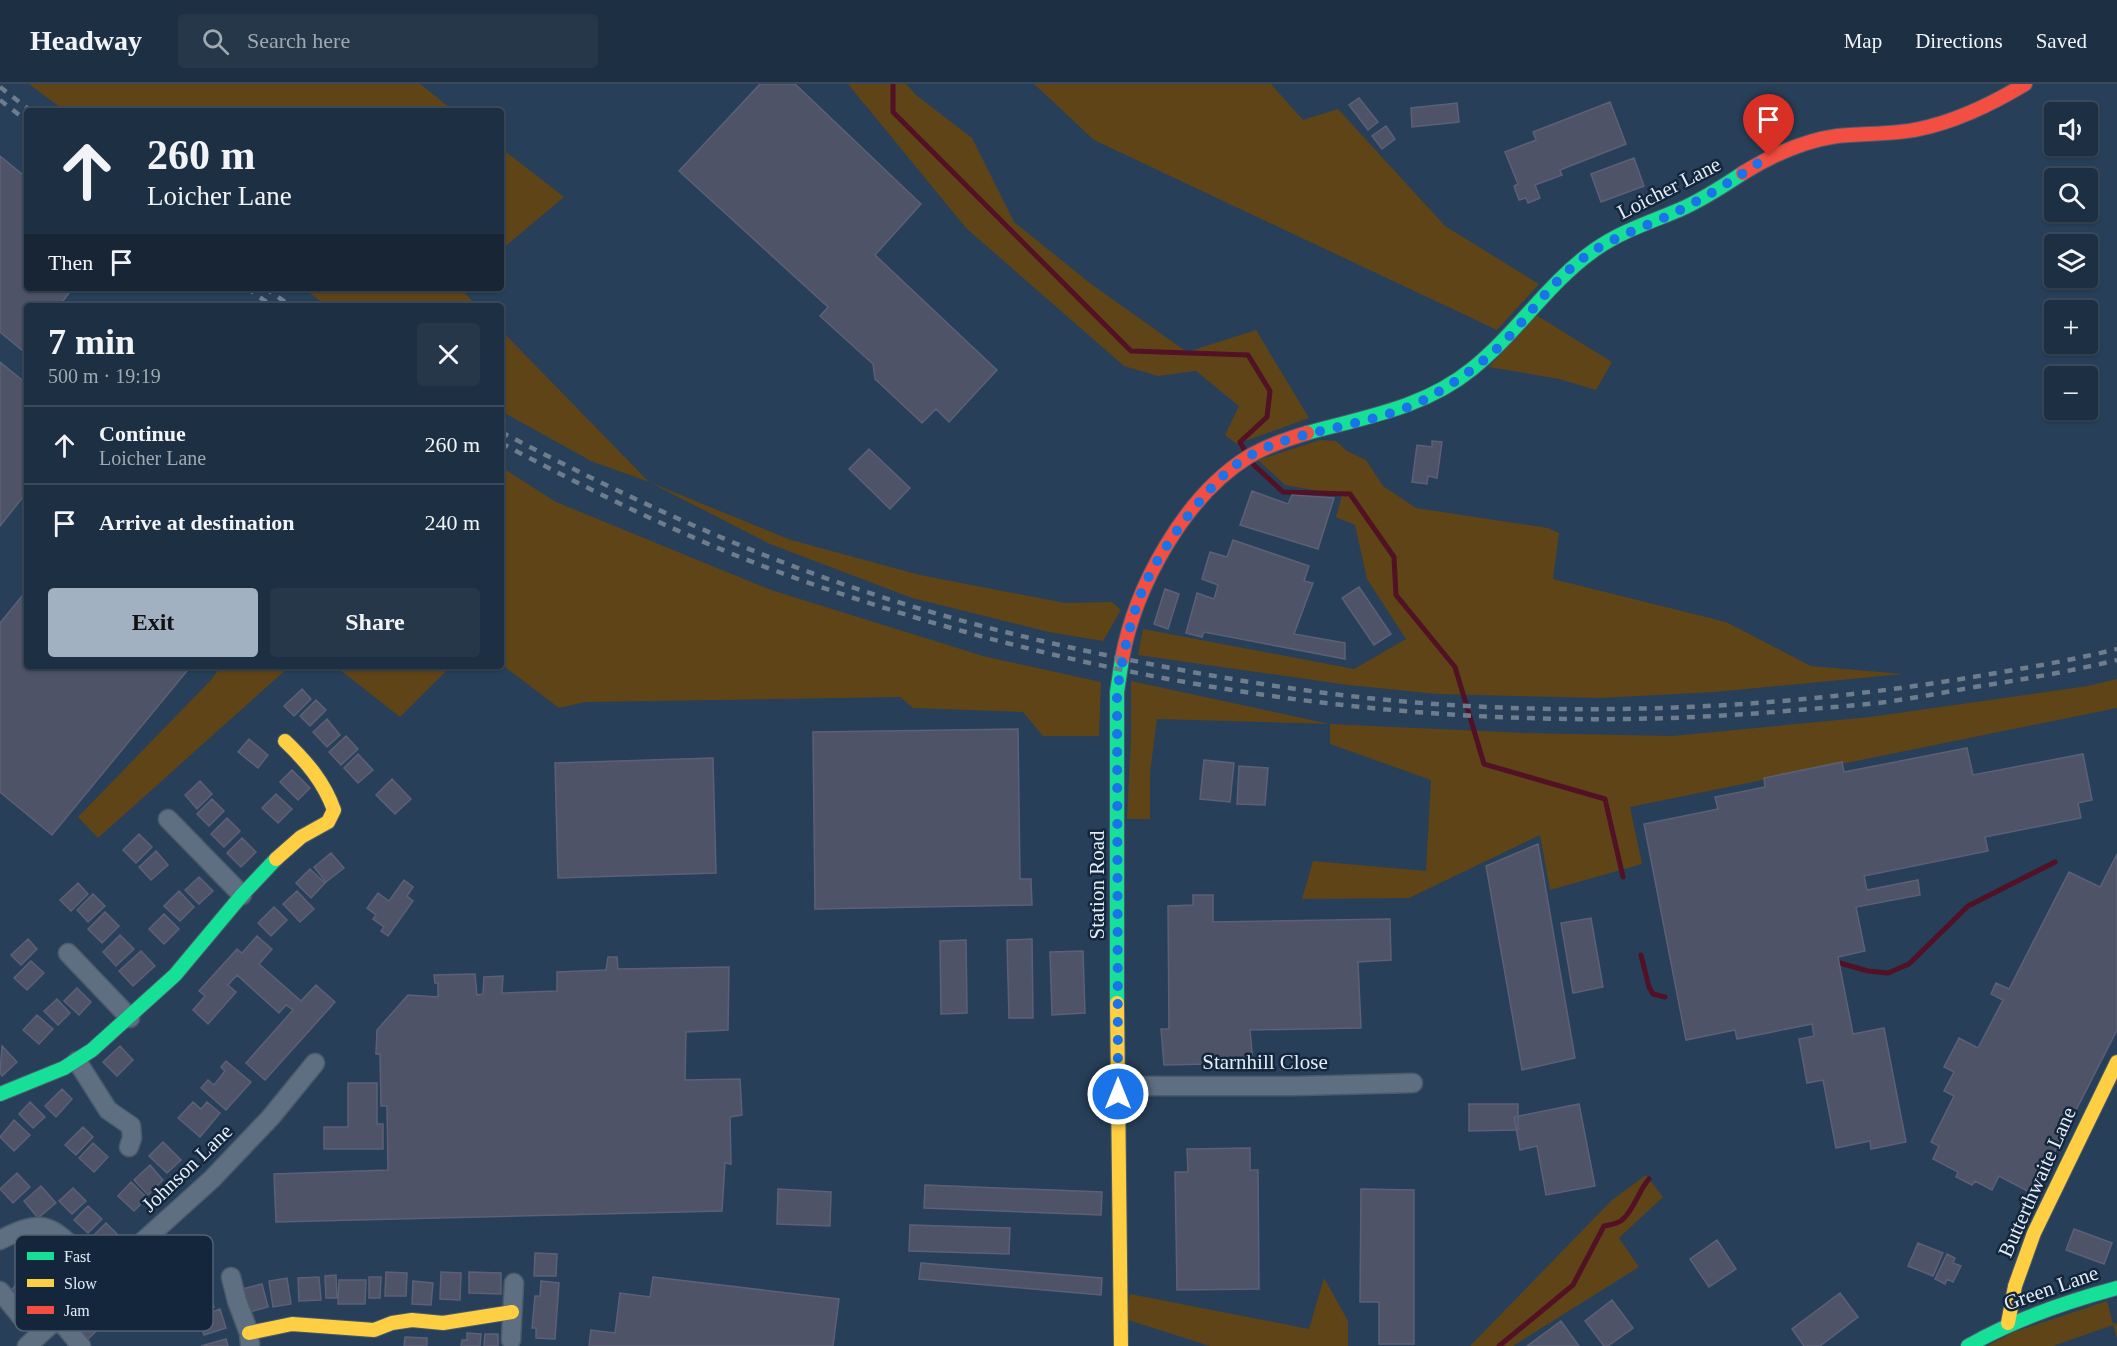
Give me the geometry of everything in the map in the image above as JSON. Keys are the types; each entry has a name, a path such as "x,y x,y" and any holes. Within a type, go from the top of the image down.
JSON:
{"street":[{"name":"Loicher Lane","path":"1240,462 1275,444 1410,406 1431,396 1480,363 1504,341 1556,283 1586,256 1613,239 1701,200 1769,156 1799,144 1834,136 1903,131 1939,125 1974,112 2025,84"},
{"name":"Station Road","path":"1121,1346 1117,1086 1117,692 1139,597 1160,558 1198,504 1226,473 1240,462"},
{"path":"0,1094 77,1061 129,1018 175,975 242,895 283,852 301,837 328,822 334,810 323,783 302,757 285,741"},
{"path":"168,819 242,895"},
{"path":"68,953 129,1018"},
{"path":"77,1061 108,1110 131,1126 132,1138 129,1147"},
{"name":"Butterthwaite Lane","path":"2008,1323 2017,1275 2030,1240 2117,1062"},
{"name":"Johnson Lane","path":"150,1235 212,1179 271,1118 315,1063"},
{"name":"Starnhill Close","path":"1117,1086 1297,1086 1413,1083"},
{"path":"0,1240 38,1226 50,1228 59,1235"},
{"path":"231,1277 249,1339 292,1324 352,1327 375,1338 392,1323 412,1320 443,1323 512,1312"},
{"path":"511,1340 514,1283"},
{"name":"Green Lane","path":"1968,1346 2008,1323 2041,1310 2117,1288"},
{"path":"0,1291 15,1309"},
{"name":"Johnson Lane","path":"27,1346 44,1331"},
{"path":"69,1331 81,1346"}],"shaded area":[{"path":"29,84 420,84 450,108 61,108"},
{"path":"848,84 906,84 916,95 972,138 1014,222 1091,284 1187,352 1256,330 1309,418 1237,444 1225,435 1239,406 1196,371 1158,376 1124,366 966,228"},
{"path":"1034,84 1271,84 1303,120 1338,109 1445,226 1539,284 1497,330 1094,140"},
{"path":"504,150 564,197 504,247"},
{"path":"307,291 463,291 474,303 323,303"},
{"path":"1536,315 1612,362 1596,390 1559,379 1489,367"},
{"path":"504,333 649,482 591,461 504,413"},
{"path":"1320,440 1336,441 1347,451 1366,460 1383,486 1416,508 1548,528 1559,533 1553,579 1726,622 1811,666 1903,674 1714,692 1600,698 1437,694 1348,685 1138,655 1143,629 1354,669 1406,639 1367,579 1355,525 1336,517 1342,495 1285,485 1258,460"},
{"path":"504,469 556,502 771,590 983,656 1101,682 1099,736 1043,736 1023,712 913,708 900,697 585,702 559,708 504,666"},
{"path":"649,482 791,540 920,575 1065,603 1112,602 1121,610 1103,641 1049,632 912,598 770,544"},
{"path":"219,669 287,669 98,838 78,817 211,680"},
{"path":"339,669 448,669 400,717"},
{"path":"2117,679 2117,708 1630,807 1642,864 1550,890 1540,835 1409,898 1302,899 1313,861 1426,871 1431,780 1330,744 1330,724 1525,733 1672,736 1870,717 2088,686"},
{"path":"1131,681 1330,724 1157,719 1150,773 1150,819 1127,819"},
{"path":"1646,1175 1663,1197 1619,1238 1639,1267 1513,1346 1470,1346 1612,1200"},
{"path":"1324,1278 1348,1321 1348,1346 1210,1346 1125,1319 1130,1294 1309,1329"},
{"path":"2107,1301 2113,1324 2117,1323 2117,1339 2113,1325 2053,1346 1987,1346 2014,1332"}],"building":[{"path":"760,84 795,84 921,204 875,255 997,370 949,422 936,409 922,423 875,379 873,364 820,316 828,307 679,171"},
{"path":"1359,98 1378,122 1368,130 1349,105"},
{"path":"1610,102 1626,144 1560,170 1562,175 1535,185 1540,198 1528,203 1526,198 1519,200 1514,186 1518,184 1505,152 1536,140 1533,132"},
{"path":"1457,103 1459,122 1412,127 1411,108"},
{"path":"1386,126 1395,139 1382,149 1372,136"},
{"path":"0,156 24,176 24,291 71,291 61,303 24,303 23,351 0,332"},
{"path":"1634,158 1644,186 1601,202 1591,174"},
{"path":"0,362 24,382 24,496 0,526"},
{"path":"1432,441 1442,442 1437,478 1428,476 1427,484 1412,482 1417,445 1432,447"},
{"path":"869,449 910,488 890,509 849,469"},
{"path":"1252,491 1288,504 1292,495 1334,498 1318,549 1240,525"},
{"path":"1233,540 1309,566 1304,581 1313,583 1294,634 1345,643 1345,659 1204,632 1202,637 1186,633 1197,593 1214,599 1218,585 1202,579 1210,552 1227,557"},
{"path":"1359,587 1391,634 1374,645 1342,598"},
{"path":"1165,589 1179,594 1168,629 1154,624"},
{"path":"24,594 24,669 189,669 52,835 0,792 0,623"},
{"path":"302,689 311,699 294,716 284,706"},
{"path":"316,700 326,710 310,726 300,716"},
{"path":"327,719 340,735 327,747 313,732"},
{"path":"1018,729 1020,879 1031,879 1032,905 815,909 813,732"},
{"path":"346,736 358,749 341,765 329,752"},
{"path":"249,739 268,755 258,768 238,752"},
{"path":"1967,748 1973,775 2083,754 2092,800 2078,803 2081,818 1985,837 1988,851 1864,876 1867,890 1918,880 1920,895 1856,907 1865,951 1838,957 1853,1034 1884,1028 1906,1142 1871,1149 1870,1141 1836,1148 1823,1080 1807,1083 1799,1039 1814,1036 1812,1024 1737,1039 1735,1030 1686,1040 1644,824 1718,809 1715,797 1765,787 1764,778 1842,762 1844,772"},
{"path":"358,754 373,770 358,783 344,768"},
{"path":"713,758 716,873 558,878 555,763"},
{"path":"1204,760 1234,763 1230,802 1200,799"},
{"path":"1239,766 1268,768 1265,805 1237,804"},
{"path":"292,770 310,788 298,800 280,782"},
{"path":"392,779 411,799 395,814 376,795"},
{"path":"200,781 212,794 197,809 185,795"},
{"path":"276,794 292,809 278,823 262,808"},
{"path":"212,799 224,811 209,826 197,814"},
{"path":"227,818 240,831 224,847 211,834"},
{"path":"139,834 152,847 136,863 123,850"},
{"path":"242,838 256,852 241,867 227,853"},
{"path":"1538,844 1575,1058 1522,1070 1486,866"},
{"path":"156,851 168,865 151,880 139,867"},
{"path":"331,853 344,868 326,882 314,867"},
{"path":"2117,854 2117,1030 2033,1194 1999,1176 1992,1190 1975,1181 1972,1185 1956,1177 1958,1172 1933,1159 1939,1146 1931,1142 1954,1096 1944,1091 1954,1072 1944,1067 1959,1038 1978,1048 2003,1000 1991,994 1996,983 2009,989 2069,872 2100,887"},
{"path":"310,869 325,883 311,898 296,883"},
{"path":"199,877 213,891 199,904 185,890"},
{"path":"404,880 413,887 407,896 413,901 388,936 381,931 384,927 373,919 376,915 367,908 378,893 389,901"},
{"path":"78,883 88,894 71,911 60,900"},
{"path":"179,891 194,907 180,921 164,906"},
{"path":"297,891 314,909 300,922 283,904"},
{"path":"93,894 105,906 88,922 77,910"},
{"path":"1193,895 1213,895 1213,922 1390,919 1391,960 1358,962 1361,1028 1250,1030 1253,1063 1164,1065 1161,1029 1169,1029 1168,906 1193,905"},
{"path":"274,907 287,920 271,936 258,923"},
{"path":"105,912 119,926 102,943 88,929"},
{"path":"164,914 179,929 164,944 149,929"},
{"path":"1591,918 1603,987 1573,993 1561,923"},
{"path":"120,935 134,949 116,966 103,952"},
{"path":"257,936 272,949 259,964 301,1001 316,985 335,1002 265,1080 246,1063 293,1010 286,1005 279,1013 237,975 228,985 236,992 208,1024 193,1010 205,996 199,991 237,949 242,953"},
{"path":"28,939 37,949 21,965 11,955"},
{"path":"1032,939 1033,1018 1009,1018 1007,940"},
{"path":"966,940 967,1013 941,1014 940,941"},
{"path":"141,951 155,966 133,986 119,971"},
{"path":"1083,951 1085,1013 1052,1015 1050,952"},
{"path":"608,957 617,957 618,969 729,967 728,1030 686,1032 685,1080 740,1079 742,1115 730,1117 731,1164 725,1163 722,1211 276,1222 274,1174 388,1170 387,1106 381,1106 380,1054 376,1054 377,1030 408,995 438,997 438,983 435,983 434,975 475,974 477,995 483,994 484,977 503,976 502,993 557,991 557,972 606,970"},
{"path":"31,961 44,973 27,990 14,978"},
{"path":"77,988 91,1002 79,1015 64,1001"},
{"path":"57,999 70,1013 58,1025 44,1011"},
{"path":"37,1015 53,1029 39,1044 23,1030"},
{"path":"2,1046 17,1062 2,1076 0,1073"},
{"path":"120,1046 133,1060 117,1076 103,1062"},
{"path":"226,1061 251,1082 226,1110 201,1088 208,1080 214,1085 225,1071 221,1067"},
{"path":"348,1083 377,1083 377,1124 383,1124 383,1149 324,1149 324,1127 348,1127"},
{"path":"62,1089 72,1099 56,1117 45,1106"},
{"path":"30,1102 45,1117 33,1128 19,1114"},
{"path":"193,1102 201,1109 207,1102 220,1113 200,1137 178,1118"},
{"path":"1469,1104 1518,1104 1518,1130 1469,1131"},
{"path":"1579,1104 1595,1186 1546,1195 1537,1146 1520,1150 1514,1117"},
{"path":"14,1120 30,1135 14,1151 0,1137"},
{"path":"83,1127 93,1137 76,1155 65,1145"},
{"path":"163,1142 181,1160 167,1173 149,1156"},
{"path":"93,1143 108,1157 94,1172 79,1158"},
{"path":"1250,1148 1250,1170 1258,1170 1259,1289 1177,1290 1175,1172 1188,1172 1187,1149"},
{"path":"150,1165 163,1180 148,1195 134,1180"},
{"path":"17,1173 30,1187 13,1203 0,1189"},
{"path":"131,1182 147,1198 134,1211 118,1196"},
{"path":"925,1185 1102,1192 1101,1215 924,1208"},
{"path":"41,1186 56,1203 38,1218 24,1201"},
{"path":"73,1188 86,1201 72,1214 59,1201"},
{"path":"778,1189 831,1192 830,1226 777,1224"},
{"path":"1361,1189 1414,1190 1414,1344 1379,1344 1379,1302 1360,1302"},
{"path":"88,1206 102,1219 88,1233 74,1220"},
{"path":"106,1223 118,1235 94,1235"},
{"path":"910,1225 1010,1228 1009,1254 909,1251"},
{"path":"2074,1229 2112,1243 2104,1264 2066,1250"},
{"path":"1717,1240 1736,1269 1709,1287 1690,1259"},
{"path":"1918,1243 1943,1253 1933,1276 1908,1266"},
{"path":"535,1253 557,1254 556,1276 534,1276"},
{"path":"1947,1254 1955,1258 1953,1263 1961,1266 1953,1282 1947,1279 1945,1284 1935,1279"},
{"path":"921,1263 1102,1278 1101,1295 919,1279"},
{"path":"386,1272 407,1273 406,1296 385,1296"},
{"path":"441,1272 461,1273 460,1300 440,1299"},
{"path":"469,1272 501,1273 501,1294 469,1293"},
{"path":"336,1275 337,1298 326,1298 325,1276"},
{"path":"319,1277 321,1300 299,1301 298,1278"},
{"path":"369,1277 381,1277 380,1298 369,1298"},
{"path":"653,1277 839,1299 833,1346 589,1346 591,1330 615,1333 620,1293 650,1297"},
{"path":"287,1278 291,1304 273,1307 269,1281"},
{"path":"339,1280 366,1280 365,1304 338,1304"},
{"path":"413,1281 433,1283 431,1305 412,1304"},
{"path":"541,1281 559,1283 555,1339 536,1338 536,1328 532,1328 535,1296 540,1296"},
{"path":"262,1284 268,1307 249,1312 242,1289"},
{"path":"15,1286 15,1301 8,1294"},
{"path":"1840,1293 1858,1317 1820,1346 1804,1346 1792,1329"},
{"path":"1612,1300 1633,1328 1608,1346 1604,1346 1585,1321"},
{"path":"220,1309 226,1328 204,1335 203,1331 213,1331 213,1312"},
{"path":"1561,1321 1579,1346 1527,1346"},
{"path":"82,1331 96,1331 88,1339"},
{"path":"467,1333 481,1334 480,1346 461,1346 462,1340 467,1340"},
{"path":"485,1334 498,1334 498,1346 484,1346"},
{"path":"405,1337 427,1338 427,1346 404,1346"},
{"path":"226,1339 228,1346 201,1346"}],"waterway":[{"path":"893,84 893,112 1131,351 1248,355 1270,391 1267,417 1240,442 1245,451"},
{"path":"1253,464 1283,492 1350,494 1394,557 1396,595 1455,667 1484,764 1605,799 1623,877"},
{"path":"1840,963 1868,971 1888,973 1909,964 1968,906 2055,862"},
{"path":"1641,955 1649,987 1653,994 1665,997"},
{"path":"1499,1346 1573,1285 1604,1226 1618,1222 1626,1216 1649,1179"}],"railway":[{"path":"0,87 27,108"},
{"path":"0,100 24,119"},
{"path":"251,291 268,303"},
{"path":"269,291 287,303"},
{"path":"504,434 610,487 722,538 798,568 883,597 969,623 1101,654 1325,693 1501,708 1632,709 1698,706 1896,689 2039,666 2117,649"},
{"path":"504,445 610,499 722,550 798,579 917,618 1038,651 1161,678 1285,698 1410,712 1535,718 1661,718 1786,711 1886,702 2043,676 2117,660"}],"traffic: fast":[{"path":"1307,433 1393,410 1454,382 1488,355 1561,278 1593,251 1624,233 1696,202 1743,173"},
{"path":"1117,1003 1117,692 1122,659"},
{"path":"0,1094 64,1068 92,1050 175,975 242,895 276,859"},
{"path":"1968,1346 2041,1312 2117,1288"}],"traffic: slow":[{"path":"276,859 301,837 328,822 334,810 314,772 285,741"},
{"path":"1117,1003 1121,1346"},
{"path":"2008,1323 2015,1286 2034,1233 2117,1062"},
{"path":"249,1333 292,1324 374,1330 392,1323 412,1320 443,1323 512,1312"}],"traffic: jam":[{"path":"1743,173 1765,160 1812,141 1837,136 1909,131 1933,126 1961,117 2025,84"},
{"path":"1122,659 1138,603 1151,574 1183,520 1203,495 1225,474 1248,457 1262,449 1307,433"}],"route":[{"path":"1118,1094 1117,692 1139,597 1179,529 1226,473 1240,462 1275,444 1410,406 1431,396 1480,363 1504,341 1556,283 1586,256 1613,239 1701,200 1769,156"}]}
